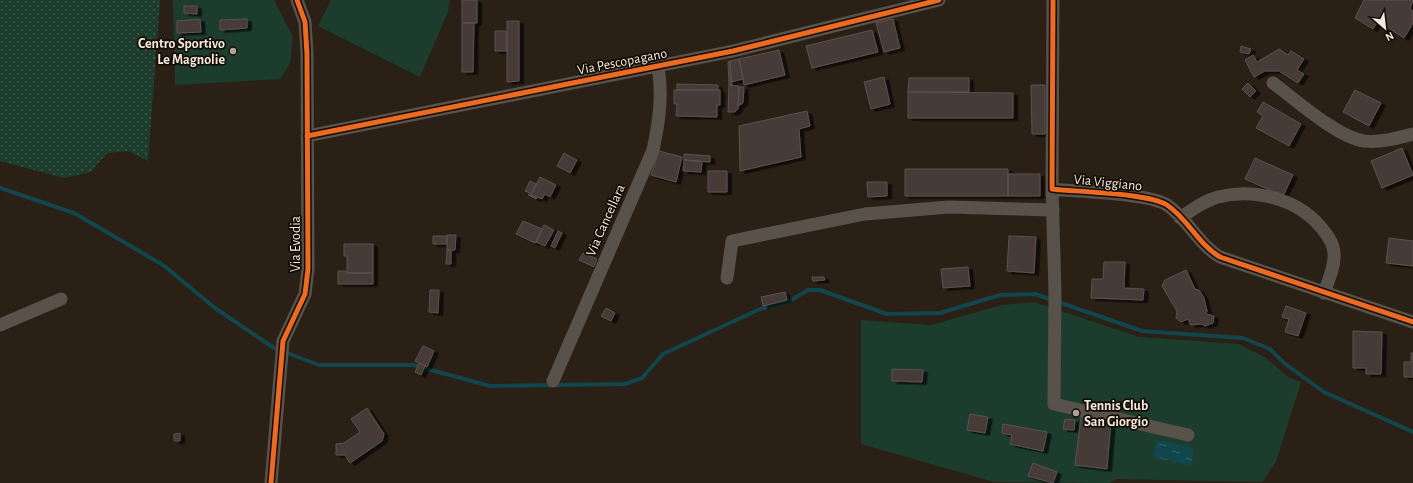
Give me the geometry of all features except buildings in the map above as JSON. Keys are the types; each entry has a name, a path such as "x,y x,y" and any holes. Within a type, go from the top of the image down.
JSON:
{"street":[{"name":"Via Evodia","path":"271,483 283,341 305,294 307,284 307,54 305,22 297,0"},
{"name":"Via Pescopagano","path":"307,136 733,51 939,0"},
{"name":"Via Viggiano","path":"1053,0 1052,189 1153,200 1166,205 1205,245 1220,256 1324,293 1413,322"},
{"name":"Via Cancellara","path":"553,381 653,150 659,122 661,90 658,67"},
{"path":"1273,83 1338,131 1352,138 1375,141 1413,134"},
{"path":"1052,189 1055,293 1054,404 1188,435"},
{"path":"1180,218 1203,203 1227,196 1267,197 1295,205 1309,215 1323,229 1333,249 1333,265 1324,293"},
{"path":"727,278 732,241 857,215 949,207 1053,210"},
{"path":"0,325 61,299"}],"green space":[{"path":"0,0 160,0 148,161 128,151 107,153 91,172 64,178 0,161"},
{"name":"Centro Sportivo Le Magnolie","path":"173,0 274,0 293,37 290,64 280,79 175,85"},
{"path":"331,0 450,0 448,12 420,77 318,26"},
{"name":"Tennis Club San Giorgio","path":"1034,302 1139,337 1239,344 1266,358 1288,377 1301,382 1276,462 1262,482 1117,479 1109,483 994,482 861,444 861,320 931,325 1002,305"}],"water":[{"path":"1157,440 1194,448 1191,466 1153,457"}],"waterway":[{"path":"0,188 74,213 163,265 215,308 274,348 319,365 413,365 490,386 625,384 642,378 663,354 760,309 788,302 808,290 820,290 887,314 940,313 1000,295 1035,294 1142,331 1243,338 1270,349 1284,363 1324,392 1413,432"}],"cycle path":[{"path":"271,483 283,341 305,294 308,269 307,54 305,22 297,0"},
{"path":"307,136 733,51 939,0"},
{"path":"1053,0 1052,189 1129,195 1158,201 1167,205 1181,217 1205,245 1220,257 1413,322"}],"place":[{"name":"Centro Sportivo Le Magnolie","path":"233,51"},
{"name":"Tennis Club San Giorgio","path":"1076,413"}]}
